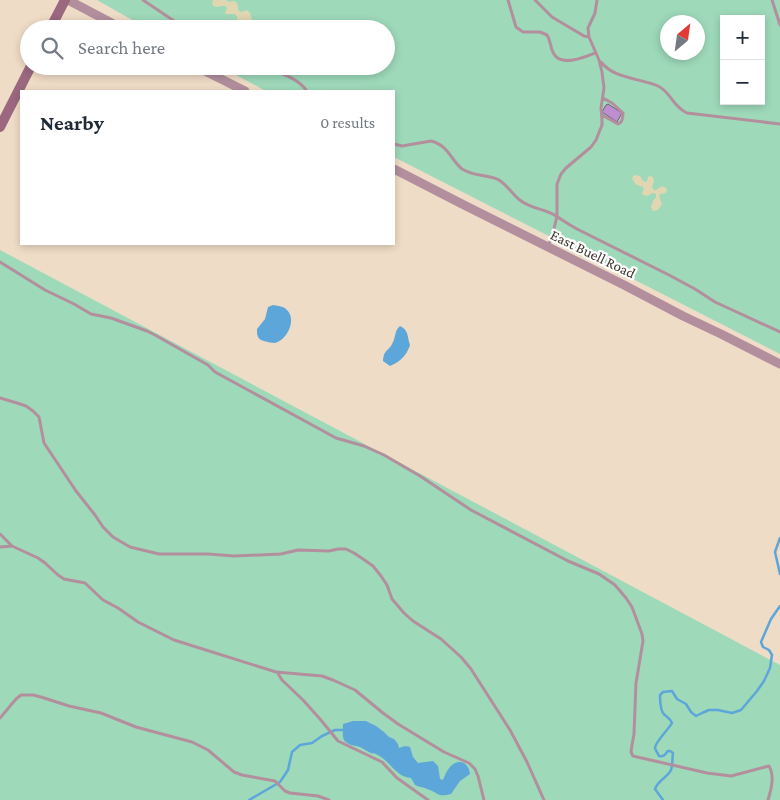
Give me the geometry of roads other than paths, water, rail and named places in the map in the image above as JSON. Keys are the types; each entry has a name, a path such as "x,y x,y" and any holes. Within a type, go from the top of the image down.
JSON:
{"main road":[{"path":"55,20 66,0"},
{"path":"0,127 26,75"}],"street":[{"path":"66,0 105,20"},
{"path":"214,75 243,90"},
{"name":"East Buell Road","path":"395,170 780,364"}],"lane":[{"path":"143,0 173,20"},
{"path":"508,0 516,27 523,32 540,32 547,35 554,56 557,58 577,59 595,53"},
{"path":"534,0 552,17 589,37"},
{"path":"597,0 595,13 588,28 589,37 599,60 612,72 661,88 677,107 687,113 780,124"},
{"path":"772,0 780,25"},
{"path":"548,247 553,233 556,216 557,184 561,174 591,147 602,125 601,108 604,81 599,60"},
{"path":"284,75 301,84 306,90"},
{"path":"602,115 618,124 623,117 621,111 603,98"},
{"path":"395,144 402,146 436,142 462,168 476,175 499,181 523,202 556,216 565,223 670,275 715,302 780,332"},
{"path":"0,262 45,290 91,314 111,318 155,335 208,365 215,372 306,422 336,438 364,446 384,455 471,510 568,561 600,574 615,585 626,598 642,634 642,648 636,683 634,734 630,752 633,756 707,773 731,776 769,766 772,770 768,800"},
{"path":"0,398 33,410 38,417 44,443 76,491 103,527 113,537 130,547 159,554 234,556 281,554 298,550 329,552 346,549 373,566 387,585 392,599 404,613 412,621 441,639 471,669 510,730 544,800"},
{"path":"0,534 12,546 46,563 64,579 85,583 103,600 138,622 174,640 276,672 322,676 355,690 398,724 444,752 469,763 475,769 478,776 484,800"},
{"path":"0,547 12,546"},
{"path":"276,672 338,741 382,762 396,778 428,800"},
{"path":"0,718 16,699 22,695 33,695 101,713 136,727 192,742 208,750 234,772 275,781 285,791 290,793 318,796 329,800"}],"water":[{"path":"273,305 286,309 291,319 287,334 275,343 262,340 257,333 257,329 265,319 268,307"},
{"path":"400,326 406,332 410,345 403,358 390,366 383,361 385,352 391,347"},
{"path":"353,721 366,721 376,726 394,739 399,748 410,747 413,757 418,763 433,761 438,766 440,779 443,780 451,766 458,762 466,765 470,774 460,781 451,794 446,795 440,795 415,785 411,778 400,774 381,757 344,740 343,724"}],"waterway":[{"path":"780,538 775,552 780,574"},
{"path":"663,800 655,789 658,783 671,770 673,753 668,751 664,756 659,756 655,748 672,723 662,711 660,695 663,692 672,691 677,699 686,704 696,716 709,710 732,713 741,710 764,681 770,668 772,655 769,650 763,647 761,642 771,619 780,606"},
{"path":"249,800 280,782 288,770 292,752 300,745 312,743 335,730 342,730"}]}
